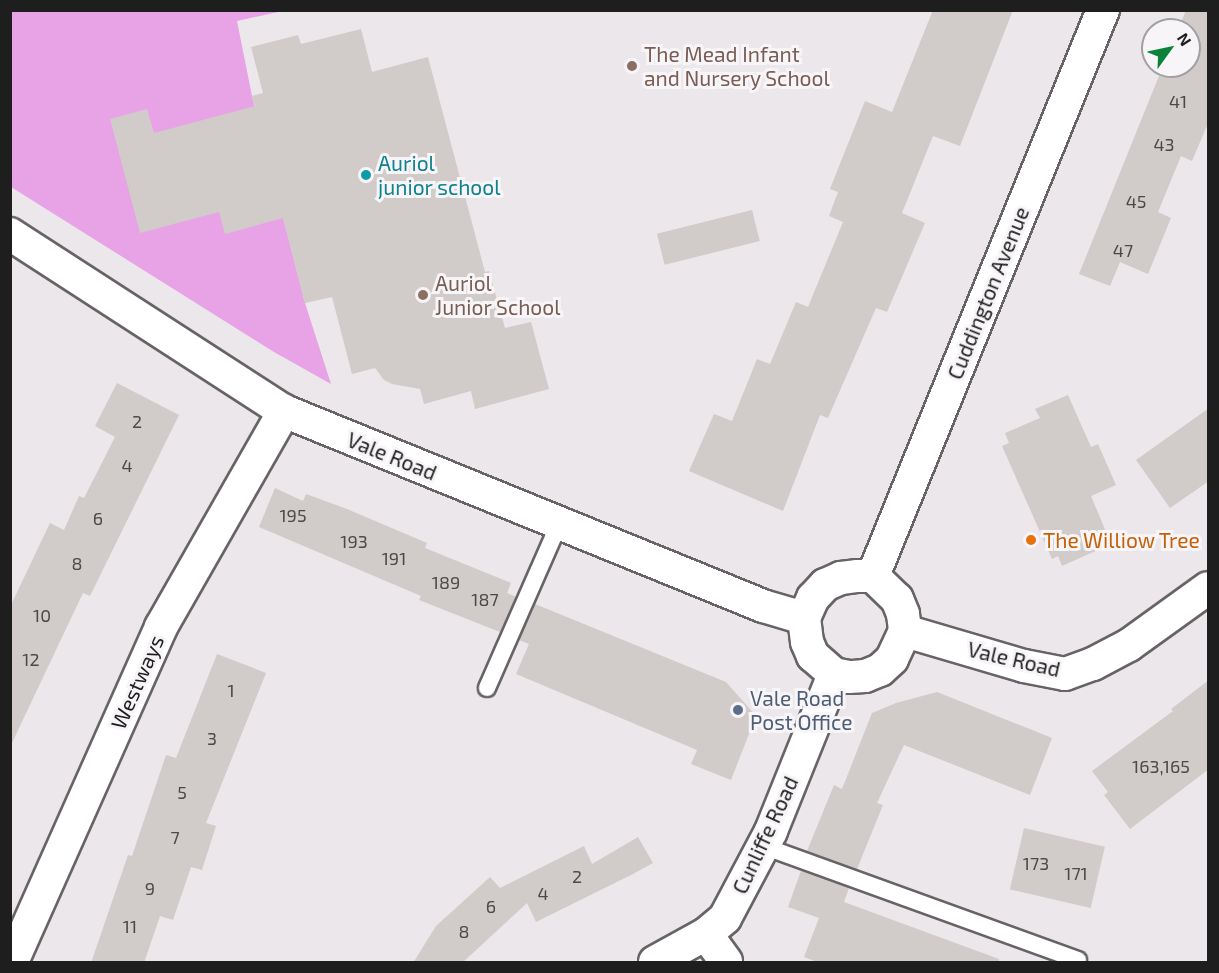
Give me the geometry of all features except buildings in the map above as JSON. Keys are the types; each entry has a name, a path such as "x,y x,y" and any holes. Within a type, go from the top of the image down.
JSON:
{"street":[{"name":"Cuddington Avenue","path":"873,576 1103,10"},
{"name":"Vale Road","path":"10,234 284,411 763,606 804,618"},
{"name":"Westways","path":"12,963 161,627 284,411"},
{"path":"873,576 897,599 903,614 905,631 892,659 880,670 865,676 834,674 813,656 807,642 804,618 813,598 825,585 841,578 873,576"},
{"name":"Vale Road","path":"905,631 1024,666 1065,674 1093,664 1130,645 1209,588"},
{"name":"Cunliffe Road","path":"655,963 706,934 724,918 750,874 763,846 834,674"},
{"path":"706,934 726,963"}],"lane":[{"path":"487,688 559,524"},
{"path":"763,846 1078,960"}],"shaded area":[{"path":"10,11 283,11 237,21 252,96 305,303 331,384 274,352 11,187"}],"place":[{"name":"The Mead Infant and Nursery School","path":"632,66"},
{"name":"Auriol junior school","path":"366,175"},
{"name":"Auriol Junior School","path":"423,295"},
{"name":"The Williow Tree","path":"1031,540"},
{"name":"Vale Road Post Office","path":"738,710"}]}
